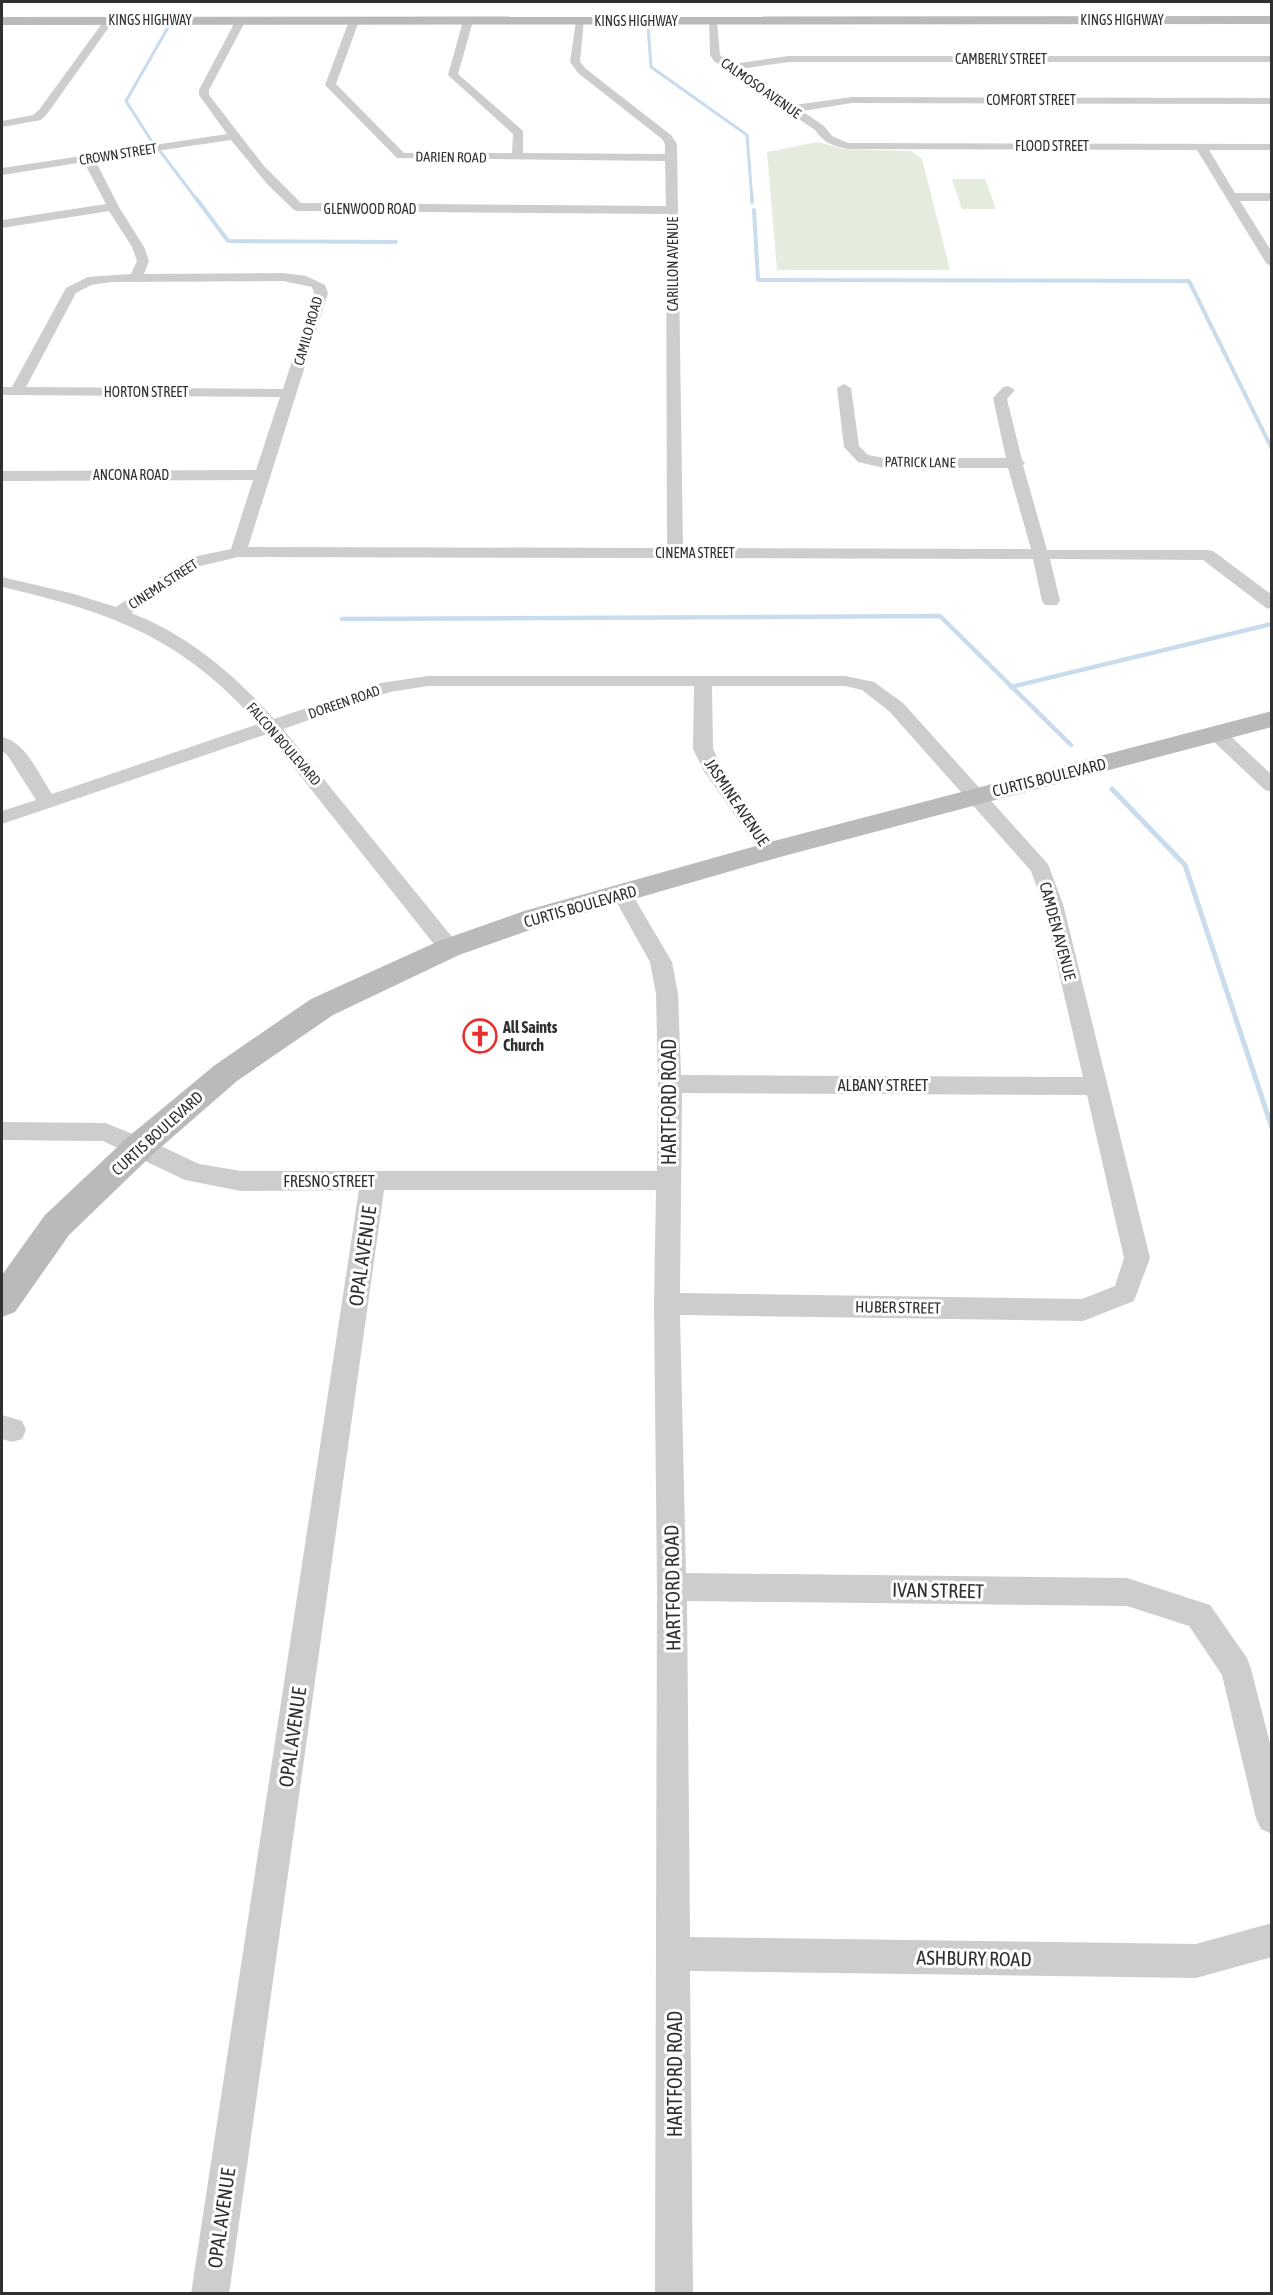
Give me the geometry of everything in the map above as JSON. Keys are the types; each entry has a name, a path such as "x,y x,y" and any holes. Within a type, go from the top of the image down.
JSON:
{"street":[{"name":"KINGS HIGHWAY","path":"2,20 1272,20"},
{"path":"2,124 37,118 109,20"},
{"name":"GLENWOOD ROAD","path":"241,20 204,90 204,95 287,198 298,207 672,210"},
{"name":"DARIEN ROAD","path":"354,21 330,85 401,156 427,158 671,158"},
{"path":"468,21 453,75 519,133 518,157"},
{"name":"CARILLON AVENUE","path":"581,21 575,62 582,71 667,137 671,144 675,553"},
{"name":"CALMOSO AVENUE","path":"712,21 715,55 820,128 827,139 833,143"},
{"name":"CAMBERLY STREET","path":"731,67 789,59 1272,59"},
{"name":"COMFORT STREET","path":"791,109 852,100 1272,100"},
{"name":"CROWN STREET","path":"2,171 235,136"},
{"name":"FLOOD STREET","path":"833,143 859,146 1272,147"},
{"path":"1201,147 1272,263"},
{"path":"9,391 71,291 88,281 136,278 143,261 138,247 113,207 88,158"},
{"path":"1232,197 1272,197"},
{"path":"2,224 113,207"},
{"name":"CAMILO ROAD","path":"136,278 283,277 301,279 318,285 321,293 238,552"},
{"name":"PATRICK LANE","path":"844,388 852,447 863,459 884,463 1017,463"},
{"path":"1008,390 1000,398 1017,463 1023,498 1051,601"},
{"name":"HORTON STREET","path":"9,391 290,393"},
{"name":"ANCONA ROAD","path":"2,476 261,475"},
{"name":"CINEMA STREET","path":"119,613 194,562 238,552 1207,555 1272,604"},
{"name":"FALCON BOULEVARD","path":"2,582 61,595 119,613 173,641 230,684 272,726 449,948"},
{"name":"DOREEN ROAD","path":"2,818 387,687 428,681 703,680"},
{"name":"CAMDEN AVENUE","path":"703,680 845,681 868,686 896,707 1041,869 1053,904 1137,1258 1125,1293"},
{"name":"JASMINE AVENUE","path":"703,680 703,749 714,771 770,851"},
{"name":"CURTIS BOULEVARD","path":"2,1302 57,1225 140,1146 226,1073 322,1007 449,948 534,918 770,851 1272,719"},
{"path":"1218,735 1272,786"},
{"path":"2,743 15,752 48,803"},
{"name":"HARTFORD ROAD","path":"622,894 661,962 667,994 670,1084 667,1304 672,1587 674,2294"},
{"name":"ALBANY STREET","path":"670,1084 1097,1086"},
{"name":"FRESNO STREET","path":"2,1131 105,1132 140,1146 194,1173 241,1181 667,1180"},
{"name":"OPAL AVENUE","path":"210,2294 373,1181"},
{"name":"HUBER STREET","path":"667,1304 1083,1310 1125,1293"},
{"name":"IVAN STREET","path":"672,1587 1127,1592 1199,1615 1236,1669 1272,1818"},
{"name":"ASHBURY ROAD","path":"673,1954 1196,1961 1272,1940"}],"green space":[{"path":"818,142 843,149 911,151 922,159 950,270 777,270 767,152"},
{"path":"952,179 985,179 996,209 962,209"}],"waterway":[{"path":"154,145 126,101 170,24"},
{"path":"648,27 651,67 747,135 752,200"},
{"path":"160,151 197,200"},
{"path":"196,198 228,241 396,242"},
{"path":"754,210 758,280 1189,281 1272,449"},
{"path":"342,619 940,616 1012,687"},
{"path":"1012,687 1272,624"},
{"path":"1012,687 1071,745"},
{"path":"1112,789 1185,865 1272,1128"}],"place":[{"name":"All Saints Church","path":"480,1036"}]}
